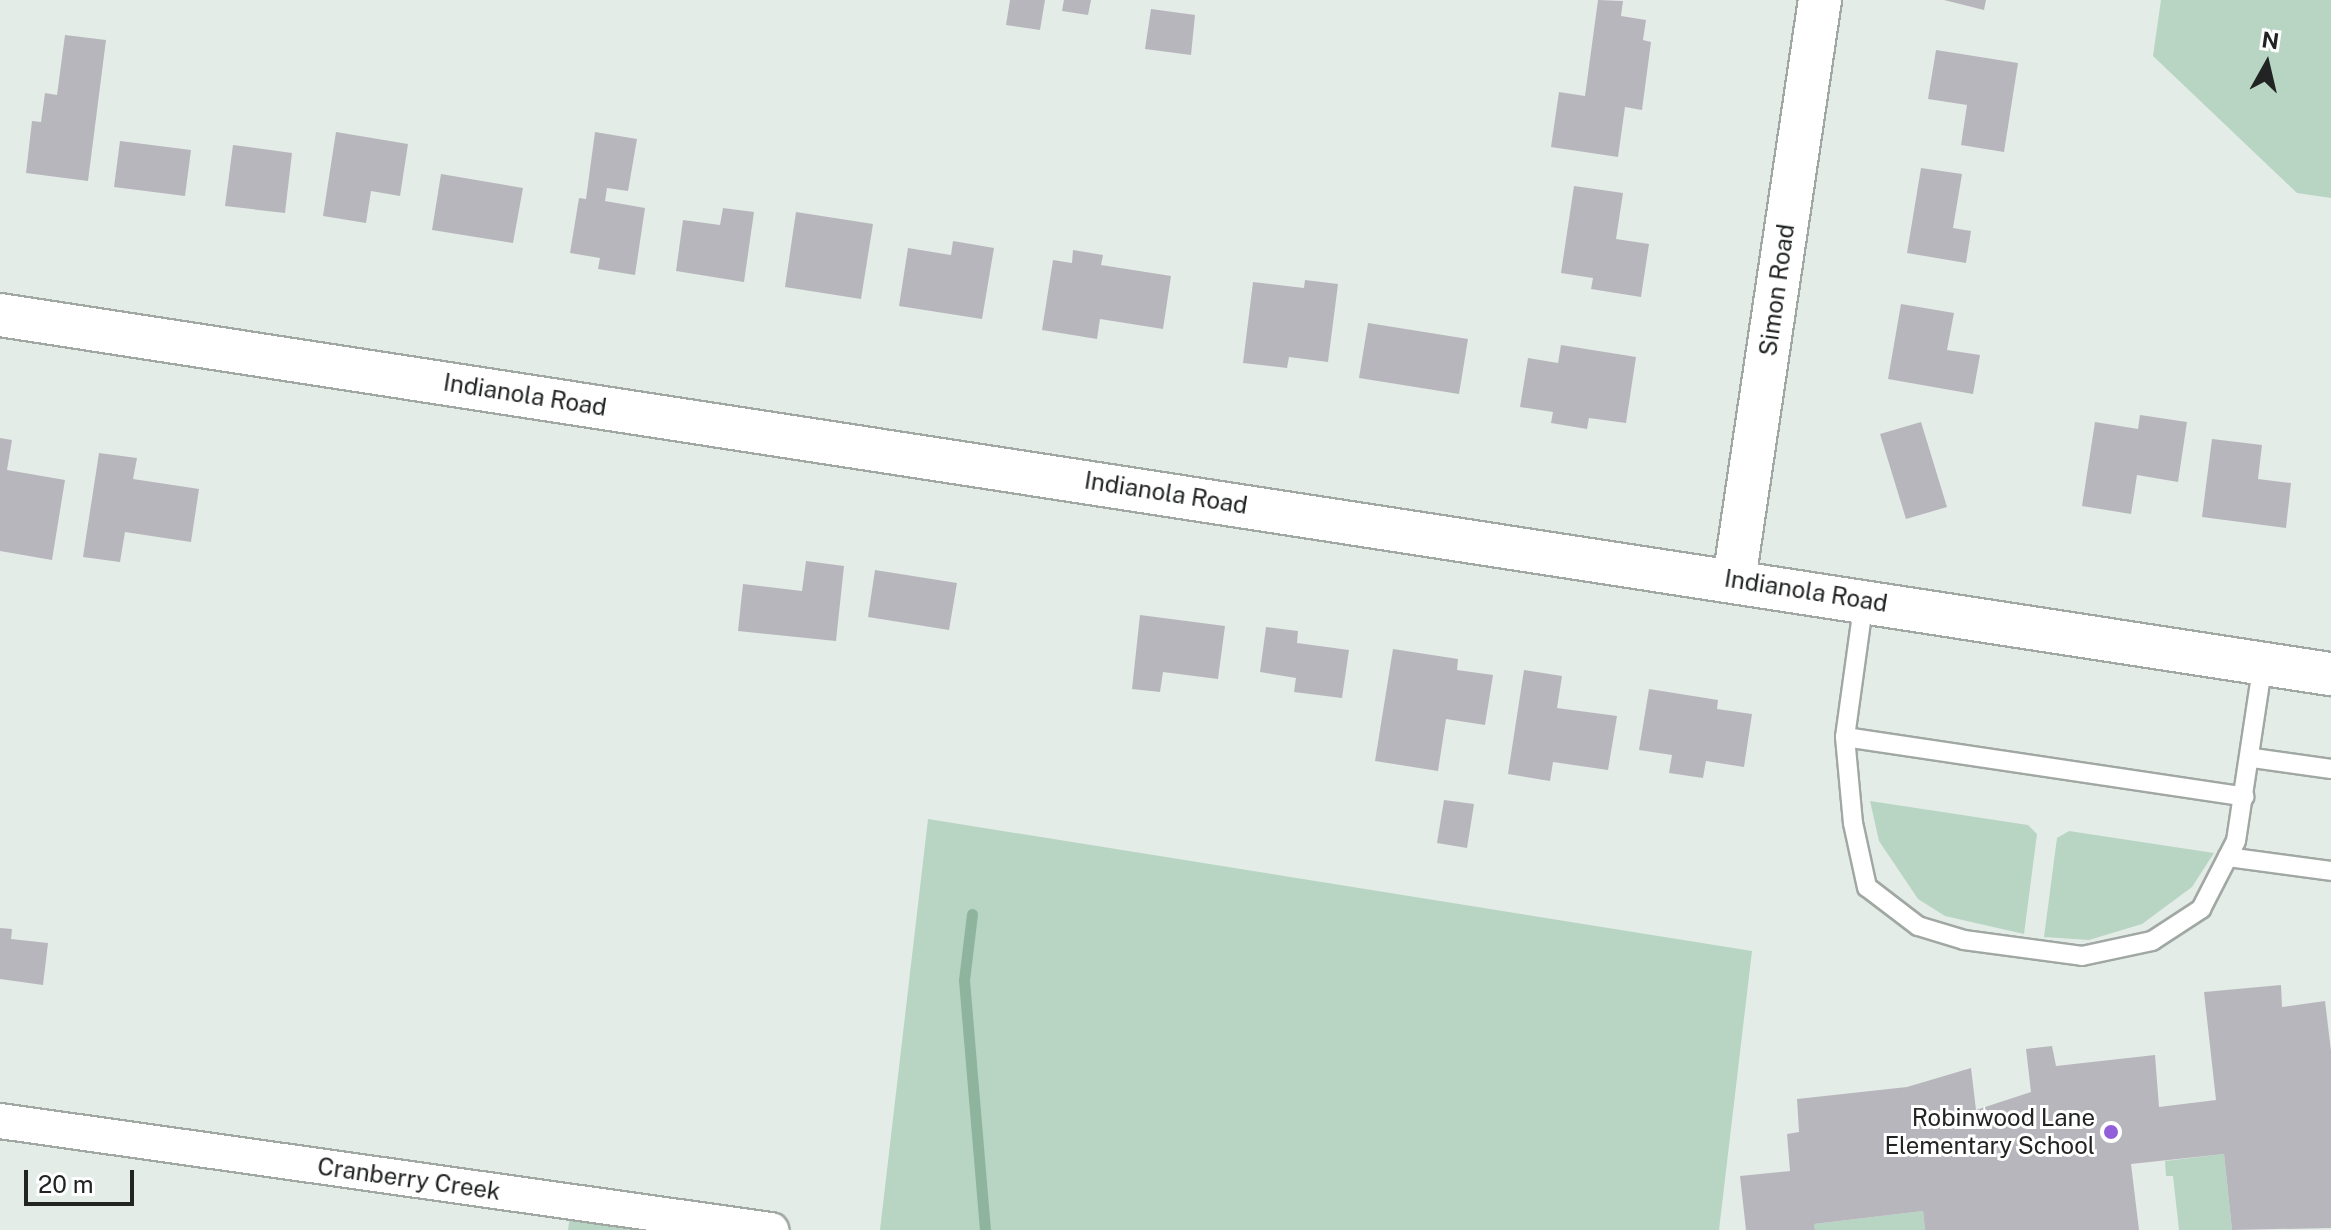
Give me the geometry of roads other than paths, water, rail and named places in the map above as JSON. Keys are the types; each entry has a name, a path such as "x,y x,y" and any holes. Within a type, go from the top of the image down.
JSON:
{"street":[{"name":"Simon Road","path":"1734,580 1820,0"},
{"name":"Indianola Road","path":"0,315 2331,674"},
{"name":"Cranberry Creek","path":"0,1121 771,1230"}],"lane":[{"path":"1864,600 1845,737 1853,823 1867,887 1918,926 1941,933 2082,956 2152,941 2201,909 2228,857 2245,797 2253,758 2263,663"},
{"path":"1845,737 2245,797"},
{"path":"2253,758 2331,769"},
{"path":"2228,857 2331,871"}],"waterway":[{"path":"972,914 964,980 985,1230"}],"place":[{"name":"Robinwood Lane Elementary School","path":"2111,1132"}]}
